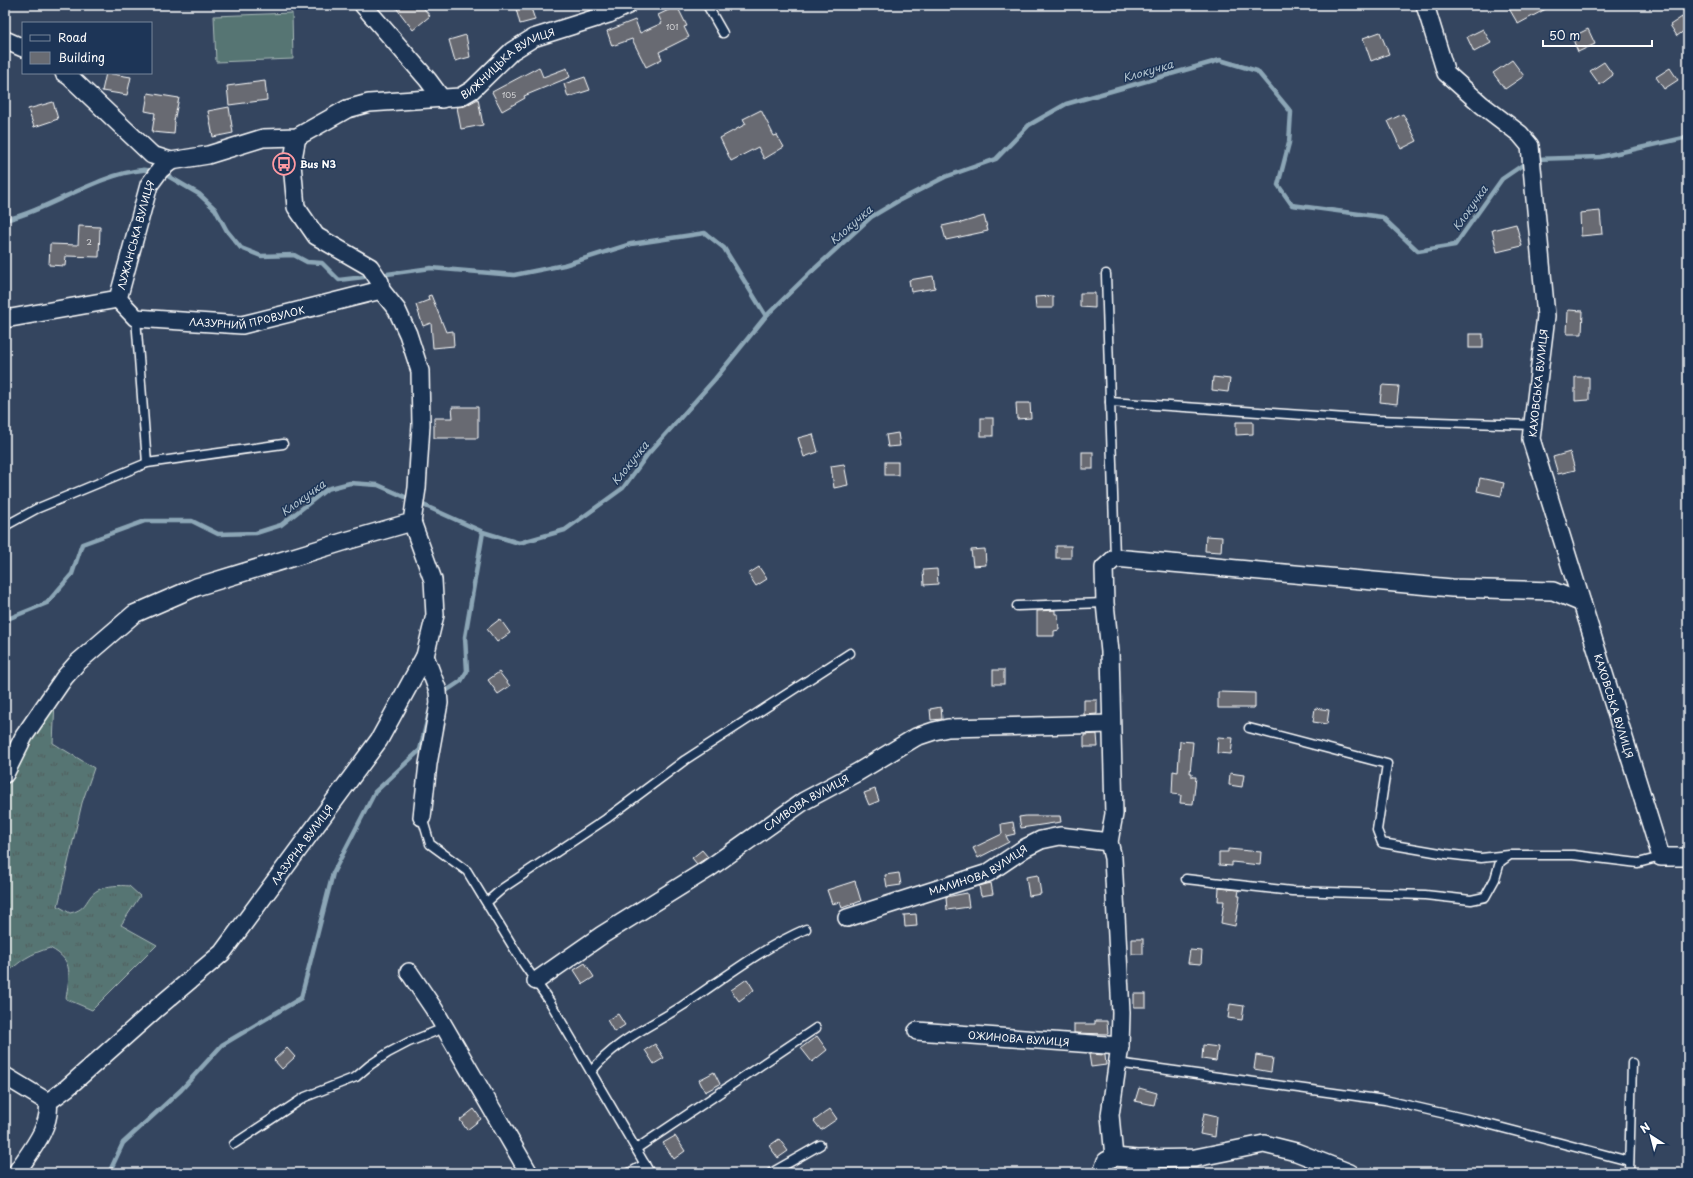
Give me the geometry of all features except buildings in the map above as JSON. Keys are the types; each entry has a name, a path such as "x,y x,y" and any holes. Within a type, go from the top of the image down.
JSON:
{"street":[{"path":"363,5 428,80 442,99"},
{"name":"ВИЖНИЦЬКА ВУЛИЦЯ","path":"297,137 346,109 369,103 460,97 472,90 512,51 533,38 609,14 628,5"},
{"name":"КАХОВСЬКА ВУЛИЦЯ","path":"1425,5 1446,73 1482,105 1520,134 1530,146 1546,316 1531,439 1661,857"},
{"path":"5,40 22,48"},
{"path":"5,774 24,736 64,678 77,663 134,614 196,587 346,541 413,515 417,488 421,425 420,371 408,334 397,310 370,267 316,236 296,206 292,164 297,137 263,138 208,155 165,165 152,155 65,74"},
{"name":"ЛУЖАНСЬКА ВУЛИЦЯ","path":"5,319 118,299 149,185 165,165"},
{"name":"ЛАЗУРНИЙ ПРОВУЛОК","path":"136,318 242,325 381,286"},
{"path":"118,299 136,318"},
{"name":"ЛАЗУРНА ВУЛИЦЯ","path":"48,1102 67,1088 146,1017 222,953 379,740 425,656 434,615 433,580 413,515"},
{"path":"1114,1157 1110,1114 1120,1046 1121,999 1113,858 1109,842 1114,814 1110,652 1105,602 1104,568 1115,558 1452,588 1553,591 1582,603"},
{"path":"422,817 438,697 425,656"},
{"name":"СЛИВОВА ВУЛИЦЯ","path":"536,981 602,935 730,855 804,801 858,772 916,737 934,730 948,728 1111,724"},
{"name":"МАЛИНОВА ВУЛИЦЯ","path":"847,918 988,873 1025,848 1041,840 1060,836 1109,842"},
{"path":"1661,857 1688,857"},
{"path":"409,972 434,1009 530,1173"},
{"name":"ОЖИНОВА ВУЛИЦЯ","path":"917,1032 1120,1046"},
{"path":"5,1076 48,1102 48,1113 42,1132 16,1173"},
{"path":"1102,1173 1106,1161 1114,1157 1138,1159 1195,1158 1264,1144 1291,1151 1350,1173"}],"lane":[{"path":"707,5 723,33"},
{"path":"1106,274 1115,558"},
{"path":"136,318 147,463"},
{"path":"1110,402 1376,420 1533,425"},
{"path":"5,526 36,509 147,463 283,444"},
{"path":"1017,606 1105,602"},
{"path":"487,902 503,888 606,819 691,756 850,653"},
{"path":"1249,728 1387,764 1377,830 1382,843 1446,854 1481,858 1510,855 1573,855 1638,863 1661,857"},
{"path":"422,817 430,844 468,871 591,1072 650,1173"},
{"path":"1186,878 1292,891 1425,895 1471,900 1485,897 1495,879 1500,862 1510,855"},
{"path":"591,1072 599,1061 612,1050 688,1002 773,944 806,929"},
{"path":"234,1144 305,1097 356,1077 370,1064 388,1053 409,1042 444,1028"},
{"path":"636,1149 816,1028"},
{"path":"1117,1063 1385,1100 1476,1121 1629,1161"},
{"path":"1629,1173 1632,1063"},
{"path":"771,1173 820,1145"},
{"path":"629,1173 645,1164"}],"green space":[{"path":"292,13 293,59 216,62 214,16"},
{"path":"42,693 55,701 53,743 94,768 82,803 58,906 70,913 81,909 91,896 98,890 106,887 129,886 140,896 121,925 157,945 92,1010 66,999 69,976 67,964 58,953 50,948 37,952 26,958 5,976 5,762"}],"waterway":[{"name":"Клокучка","path":"419,503 483,532 519,543 565,530 623,488 648,454 715,379 766,316 871,217 898,201 945,177 996,159 1029,125 1066,104 1220,60 1257,71 1291,112 1289,143 1278,185 1292,205 1382,217 1418,251 1455,245 1502,179 1527,162"},
{"name":"Клокучка","path":"1534,159 1600,157 1688,137"},
{"path":"5,220 39,209 108,178 143,170 154,172"},
{"path":"161,174 168,176 199,194 215,209 227,231 241,248 261,256 294,255 307,262 322,263 339,280 372,276"},
{"path":"380,275 431,268 514,275 564,265 631,244 705,233 724,248 766,316"},
{"name":"Клокучка","path":"5,620 47,603 72,574 82,544 145,521 192,521 218,534 256,533 281,525 327,489 350,483 378,485 412,500"},
{"path":"443,693 461,681 467,671 465,637 483,532"},
{"path":"109,1173 123,1143 181,1090 222,1045 301,998 333,873 375,792 420,750 429,713"}],"place":[{"name":"Bus N3","path":"284,164"}]}
